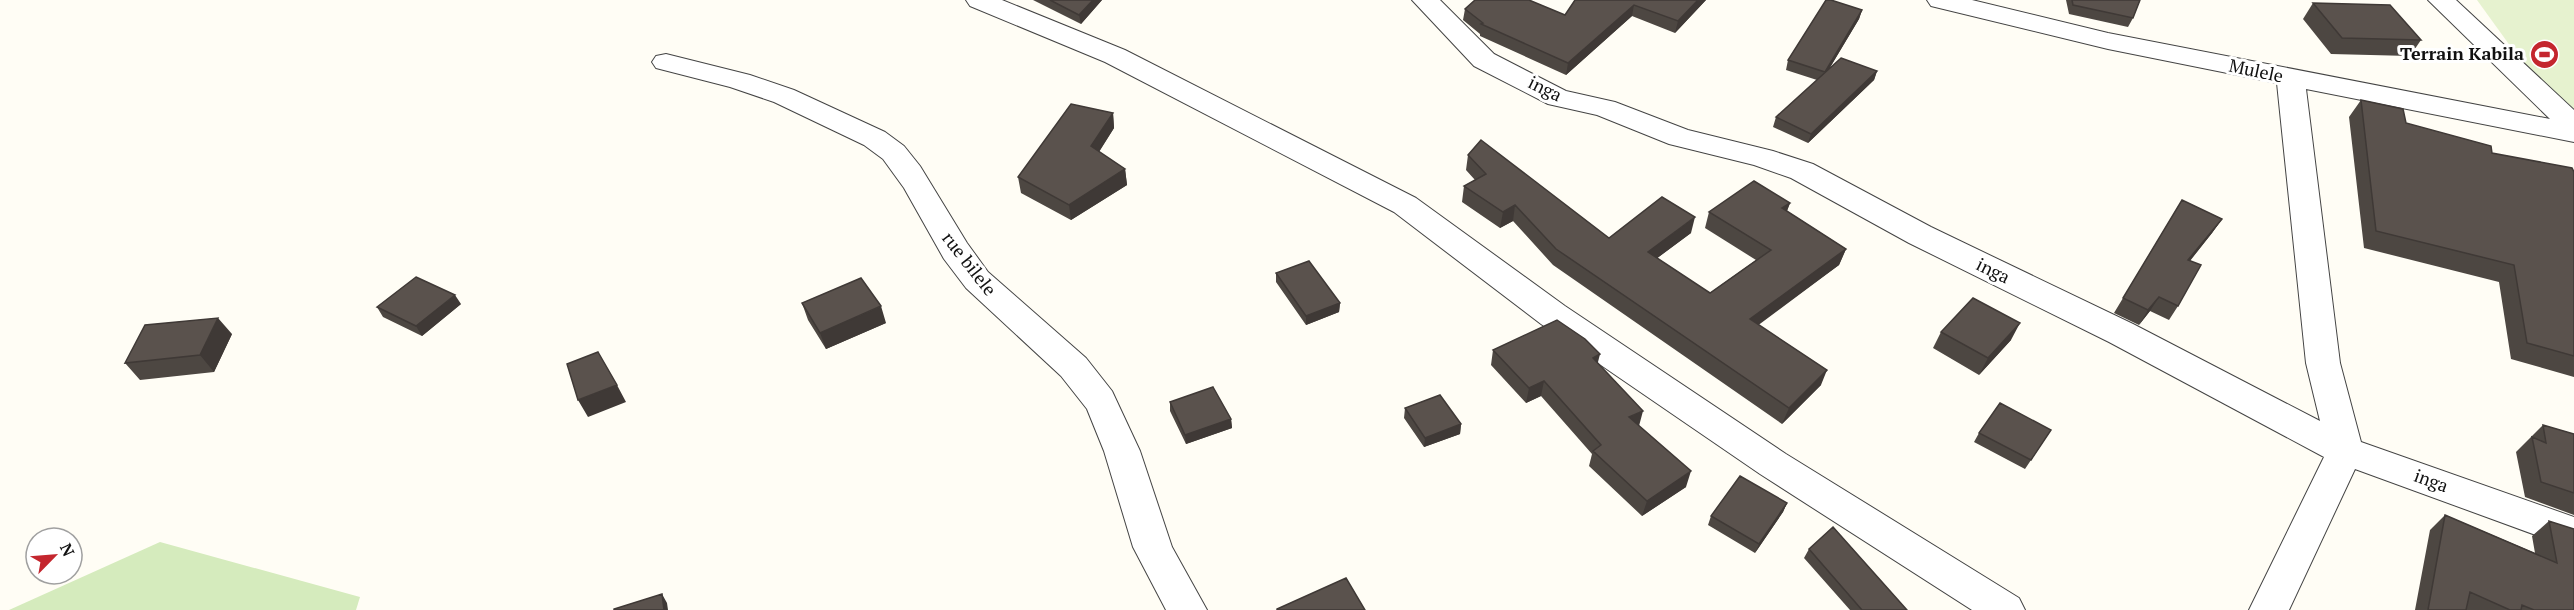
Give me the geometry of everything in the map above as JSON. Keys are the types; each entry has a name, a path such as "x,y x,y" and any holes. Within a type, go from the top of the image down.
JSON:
{"street":[{"path":"979,0 1115,56 1405,205 1553,315 1754,451 2005,610"},
{"name":"inga","path":"1425,0 1484,60 1558,98 1605,108 1679,137 1763,158 1802,171 1920,235 2121,333 2345,451 2574,533"},
{"name":"Mulele","path":"1940,0 2108,41 2291,79 2574,133"},
{"path":"2441,0 2574,126"},
{"name":"rue bilele","path":"666,62 729,78 783,96 880,142 897,156 922,190 941,227 976,279 1002,306 1046,340 1080,374 1100,401 1118,440 1149,540 1187,610"},
{"path":"2269,610 2345,451 2322,363 2291,79"}],"green space":[{"name":"Terrain Kabila","path":"2477,0 2574,0 2574,109 2555,108"},
{"path":"160,542 360,597 356,610 9,610 62,586 84,586 84,576"}],"building":[{"path":"1050,0 1093,0 1079,15"},
{"path":"1475,0 1529,0 1565,15 1575,0 1698,0 1678,21 1634,5 1568,63 1481,24 1483,23 1465,9"},
{"path":"1826,0 1862,10 1825,72 1788,60"},
{"path":"2072,0 2140,0 2133,18 2073,5"},
{"path":"2313,3 2390,5 2421,40 2342,38"},
{"path":"1841,58 1877,71 1811,134 1776,117"},
{"path":"2361,100 2403,109 2406,123 2491,146 2492,153 2572,168 2574,172 2574,356 2527,343 2514,265 2376,231"},
{"path":"1071,104 1113,113 1091,146 1125,169 1069,205 1018,177"},
{"path":"1481,140 1609,238 1662,197 1695,217 1648,252 1710,293 1771,250 1709,212 1754,181 1790,203 1782,208 1846,249 1750,319 1827,370 1789,408 1556,249 1515,205 1503,212 1464,186 1486,174 1468,155"},
{"path":"2182,200 2222,219 2188,260 2201,265 2178,306 2159,297 2148,310 2123,298"},
{"path":"1309,261 1340,303 1306,316 1276,273"},
{"path":"416,277 455,295 416,326 377,307"},
{"path":"861,278 881,306 820,333 802,303"},
{"path":"1973,298 2020,323 1988,358 1941,332"},
{"path":"218,318 200,355 125,363 145,325"},
{"path":"1557,320 1585,339 1600,354 1593,358 1643,411 1629,417 1691,471 1647,501 1593,451 1601,445 1544,381 1529,388 1493,350"},
{"path":"598,352 617,385 578,400 567,364"},
{"path":"1213,387 1231,419 1185,435 1170,402"},
{"path":"1440,395 1461,424 1425,438 1405,408"},
{"path":"2000,403 2051,430 2031,460 1979,433"},
{"path":"2543,425 2574,434 2574,493 2541,482 2532,437 2546,443"},
{"path":"1740,476 1787,503 1759,544 1711,516"},
{"path":"2445,515 2557,563 2549,521 2574,529 2574,610 2534,610 2522,605 2521,610 2510,610 2470,592 2466,610 2428,610"},
{"path":"1833,527 1907,610 1862,610 1809,549"},
{"path":"1346,578 1365,610 1277,610 1277,609"},
{"path":"662,594 664,610 614,610 614,609"}],"place":[{"name":"Terrain Kabila","path":"2545,54"}]}
